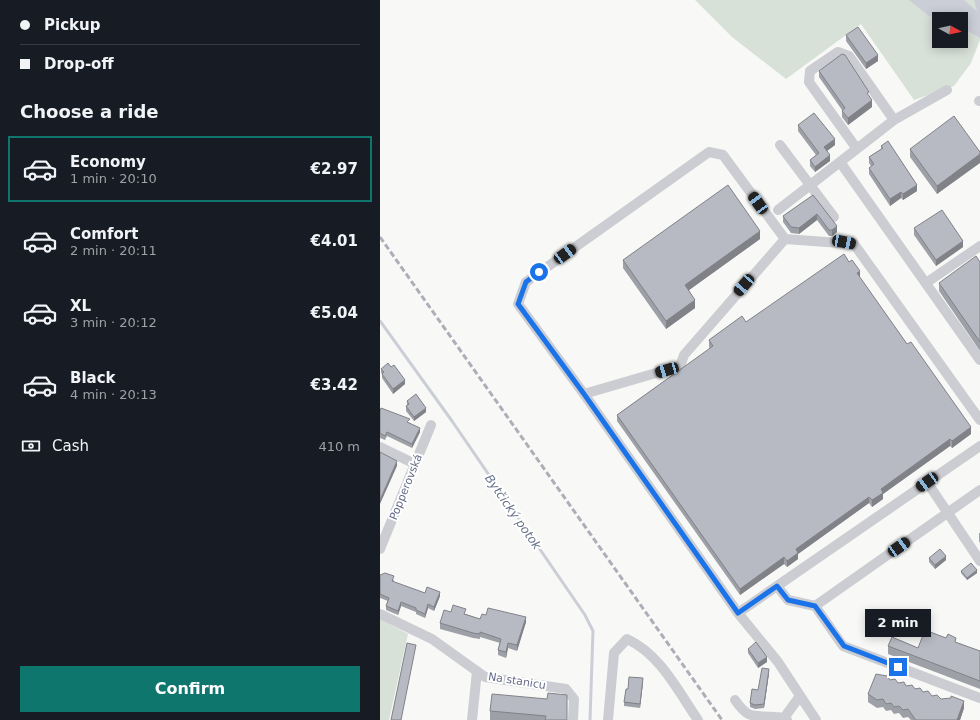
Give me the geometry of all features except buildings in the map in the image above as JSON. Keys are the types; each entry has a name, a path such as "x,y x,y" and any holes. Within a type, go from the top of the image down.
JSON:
{"street":[{"path":"857,149 809,82 810,71 838,52 849,56 894,120"},
{"path":"778,210 894,120 947,90"},
{"path":"780,145 834,217"},
{"path":"816,720 778,662 738,613 584,394 518,304 526,282 709,152 723,155 784,238 854,244 980,420"},
{"path":"840,162 980,360"},
{"path":"584,394 680,366 684,355 784,238"},
{"path":"926,283 980,246"},
{"name":"Popperovská","path":"380,549 431,425"},
{"path":"738,613 980,446"},
{"path":"380,447 415,464"},
{"path":"927,482 980,560"},
{"path":"815,606 980,490"},
{"path":"777,586 788,600 815,606 844,646 980,698"},
{"name":"Na stanicu","path":"380,614 432,639 485,677 566,689 574,700 573,720"},
{"path":"608,720 614,653 627,639 640,645 654,658 698,720"},
{"path":"472,720 477,671"},
{"path":"735,700 743,711 753,717 785,719 800,696"}],"shaded area":[{"path":"695,0 980,0 980,40 971,63 954,86 914,100 861,24 786,79 732,37"},
{"path":"909,0 964,0 977,11 974,0 980,0 980,38 968,31 968,12 932,12 930,17"},
{"path":"380,619 408,634 389,720 380,720"}],"waterway":[{"name":"Bytčický potok","path":"380,321 452,421 585,615 593,631 590,720"}],"railway":[{"path":"380,237 722,720"}],"route":[{"path":"539,272 526,282 518,304 584,394 738,613 777,586 788,600 815,606 844,646 898,667"}]}
